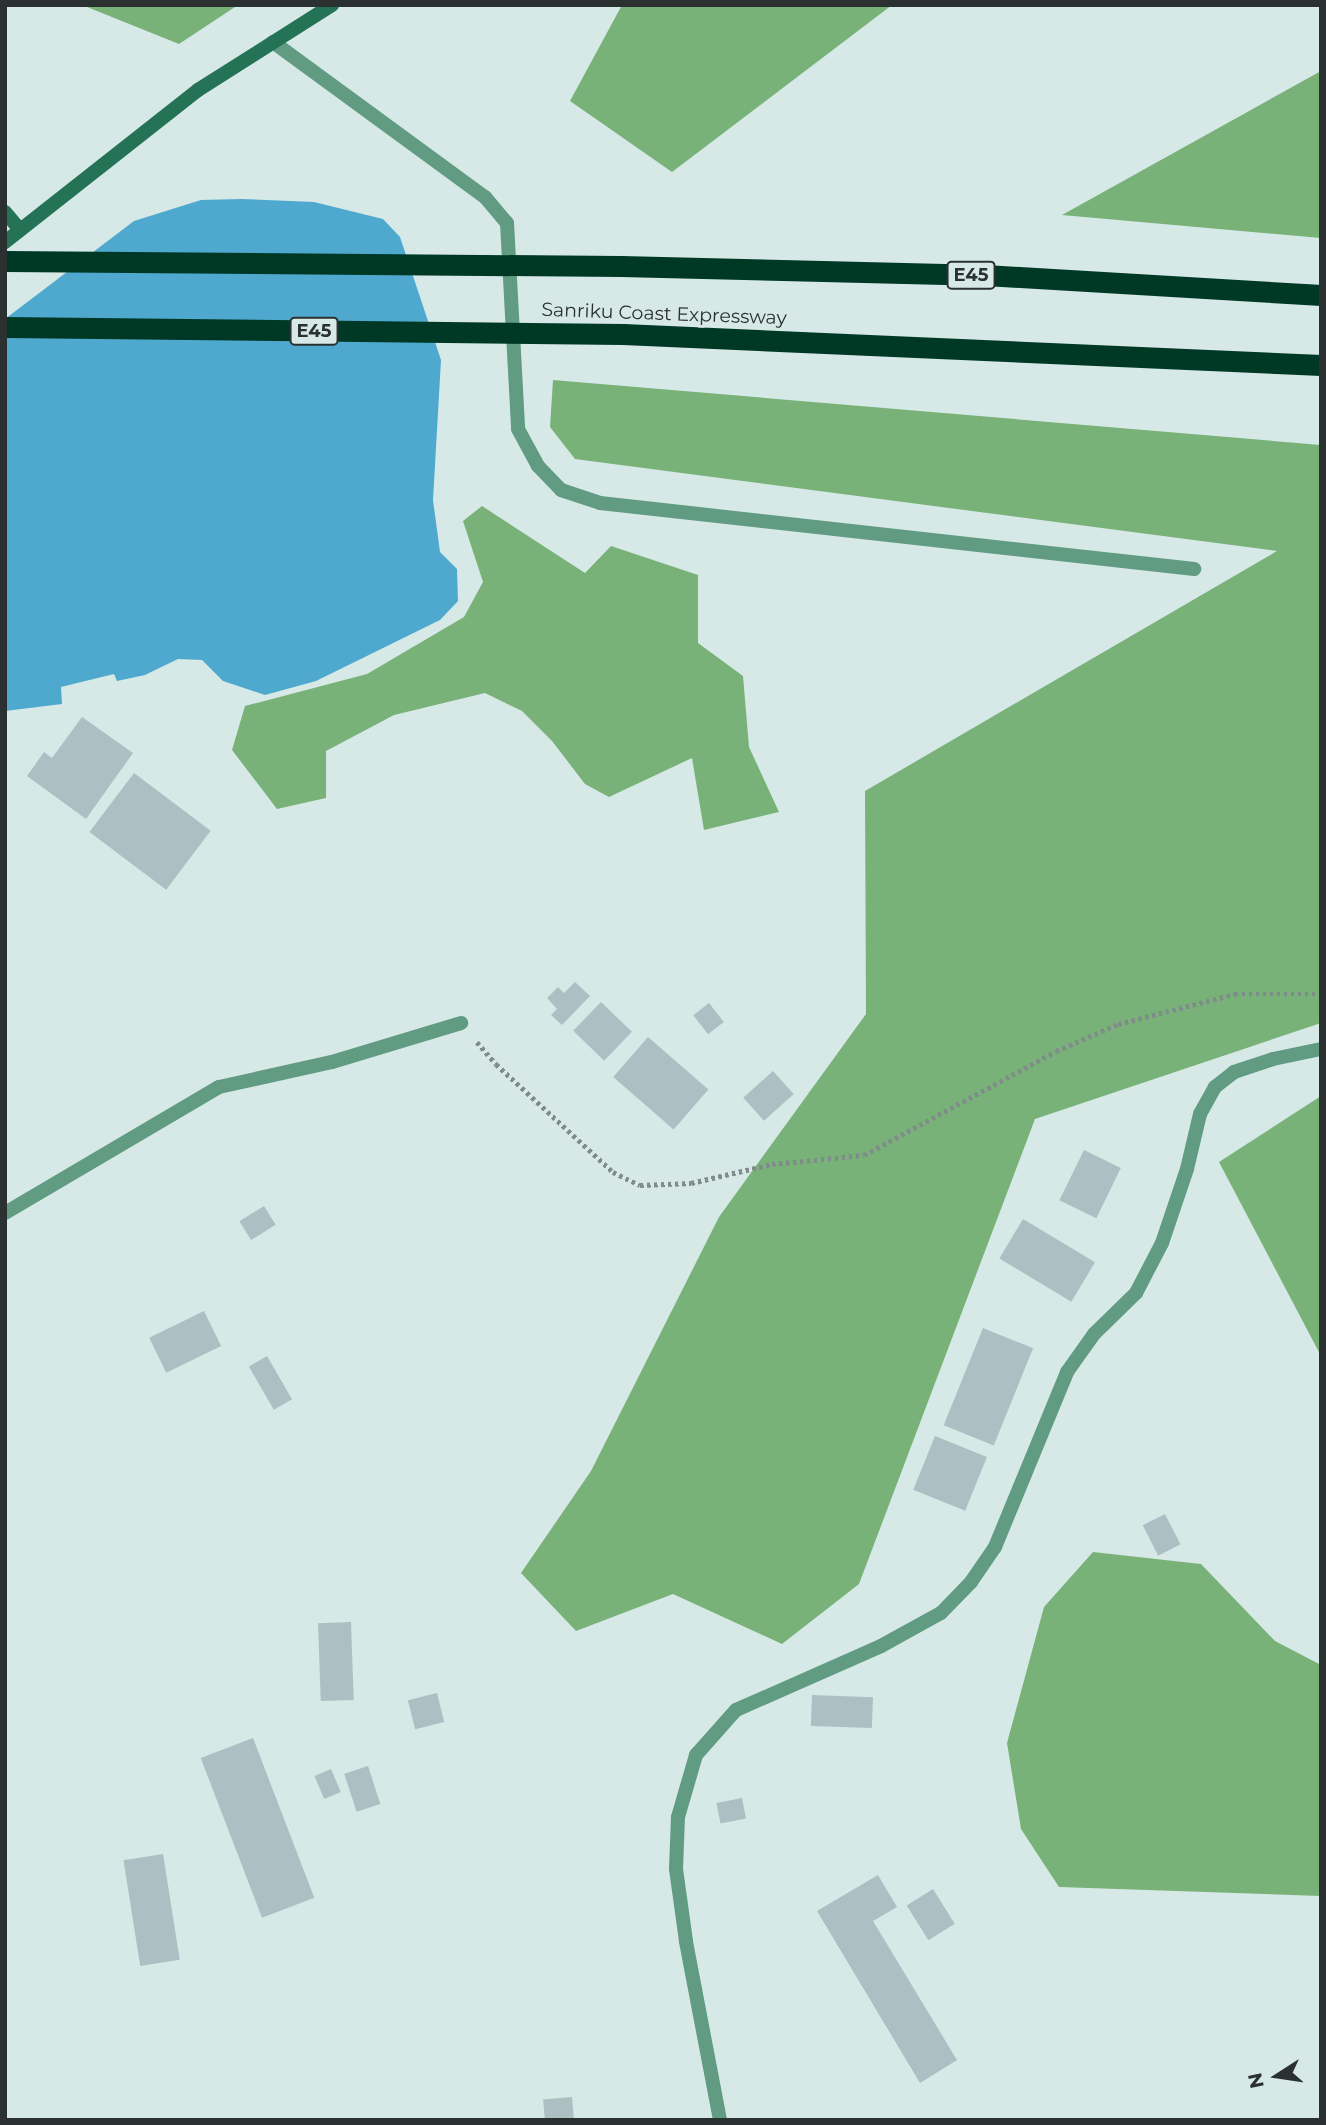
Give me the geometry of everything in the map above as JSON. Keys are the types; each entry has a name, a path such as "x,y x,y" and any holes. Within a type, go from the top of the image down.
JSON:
{"highway":[{"name":"E45","path":"5,261 621,266 985,275 1321,295"},
{"name":"Sanriku Coast Expressway","path":"5,327 623,334 1321,365"}],"street":[{"path":"5,242 198,89 332,5"},
{"path":"273,42 485,197 507,223 518,429 538,466 561,490 600,503 1194,569"},
{"path":"5,212 20,230"},
{"path":"5,1213 219,1087 332,1062 461,1023"},
{"path":"720,2120 686,1941 676,1869 678,1817 696,1755 736,1710 881,1646 941,1613 971,1582 995,1547 1067,1372 1094,1334 1136,1293 1162,1243 1187,1169 1200,1114 1215,1087 1234,1072 1321,1049"}],"path":[{"path":"461,1023 496,1064 592,1154 613,1172 640,1185 691,1183 772,1164 864,1155 1056,1051 1118,1024 1235,994 1321,994"}],"green space":[{"path":"82,5 238,5 179,44"},
{"path":"622,5 892,5 672,172 570,101"},
{"path":"1321,71 1321,238 1062,215"},
{"path":"553,380 1321,445 1321,1023 1035,1119 859,1584 782,1644 673,1594 576,1631 521,1573 591,1471 719,1217 866,1014 865,791 1277,551 575,459 550,427"},
{"path":"482,506 585,573 611,546 698,575 698,643 743,676 749,747 779,812 704,830 692,758 609,797 585,784 552,741 522,711 485,693 394,715 326,751 326,798 277,809 232,750 245,706 367,674 464,617 483,582 463,521"},
{"path":"1321,1096 1321,1356 1219,1162"},
{"path":"1093,1552 1201,1564 1275,1641 1321,1665 1321,1896 1059,1887 1021,1829 1007,1743 1044,1607"}],"water":[{"path":"201,200 314,202 383,219 400,237 441,360 433,500 440,552 457,569 458,601 440,620 316,681 265,695 223,681 202,660 178,659 145,675 117,681 114,674 61,687 62,704 5,711 5,319 134,221"}],"building":[{"path":"82,717 133,753 86,819 27,776 44,752 52,758"},
{"path":"134,773 211,831 166,890 89,832"},
{"path":"575,982 590,996 562,1025 551,1015 557,1009 547,998 558,987 564,993"},
{"path":"601,1002 632,1032 604,1061 573,1031"},
{"path":"709,1003 724,1022 708,1034 693,1015"},
{"path":"648,1037 708,1089 674,1129 613,1077"},
{"path":"773,1071 794,1094 764,1121 743,1098"},
{"path":"1084,1150 1121,1168 1096,1218 1059,1200"},
{"path":"264,1206 276,1225 251,1240 239,1221"},
{"path":"1023,1219 1095,1262 1071,1302 999,1258"},
{"path":"204,1311 221,1346 166,1373 149,1338"},
{"path":"983,1328 1033,1348 994,1446 944,1425"},
{"path":"267,1356 292,1399 274,1410 249,1366"},
{"path":"935,1436 987,1457 965,1511 913,1490"},
{"path":"1165,1514 1180,1544 1158,1556 1143,1525"},
{"path":"351,1622 354,1700 321,1701 318,1623"},
{"path":"437,1693 444,1722 415,1729 408,1700"},
{"path":"812,1695 873,1697 872,1728 811,1726"},
{"path":"253,1738 314,1898 262,1918 201,1758"},
{"path":"368,1766 380,1804 357,1812 344,1774"},
{"path":"331,1769 341,1792 324,1799 314,1776"},
{"path":"742,1798 746,1819 720,1824 716,1803"},
{"path":"163,1854 180,1960 140,1966 123,1860"},
{"path":"878,1875 897,1907 873,1921 957,2060 920,2083 817,1911"},
{"path":"933,1889 955,1924 928,1940 907,1905"},
{"path":"572,2097 574,2120 545,2120 543,2100"}]}
